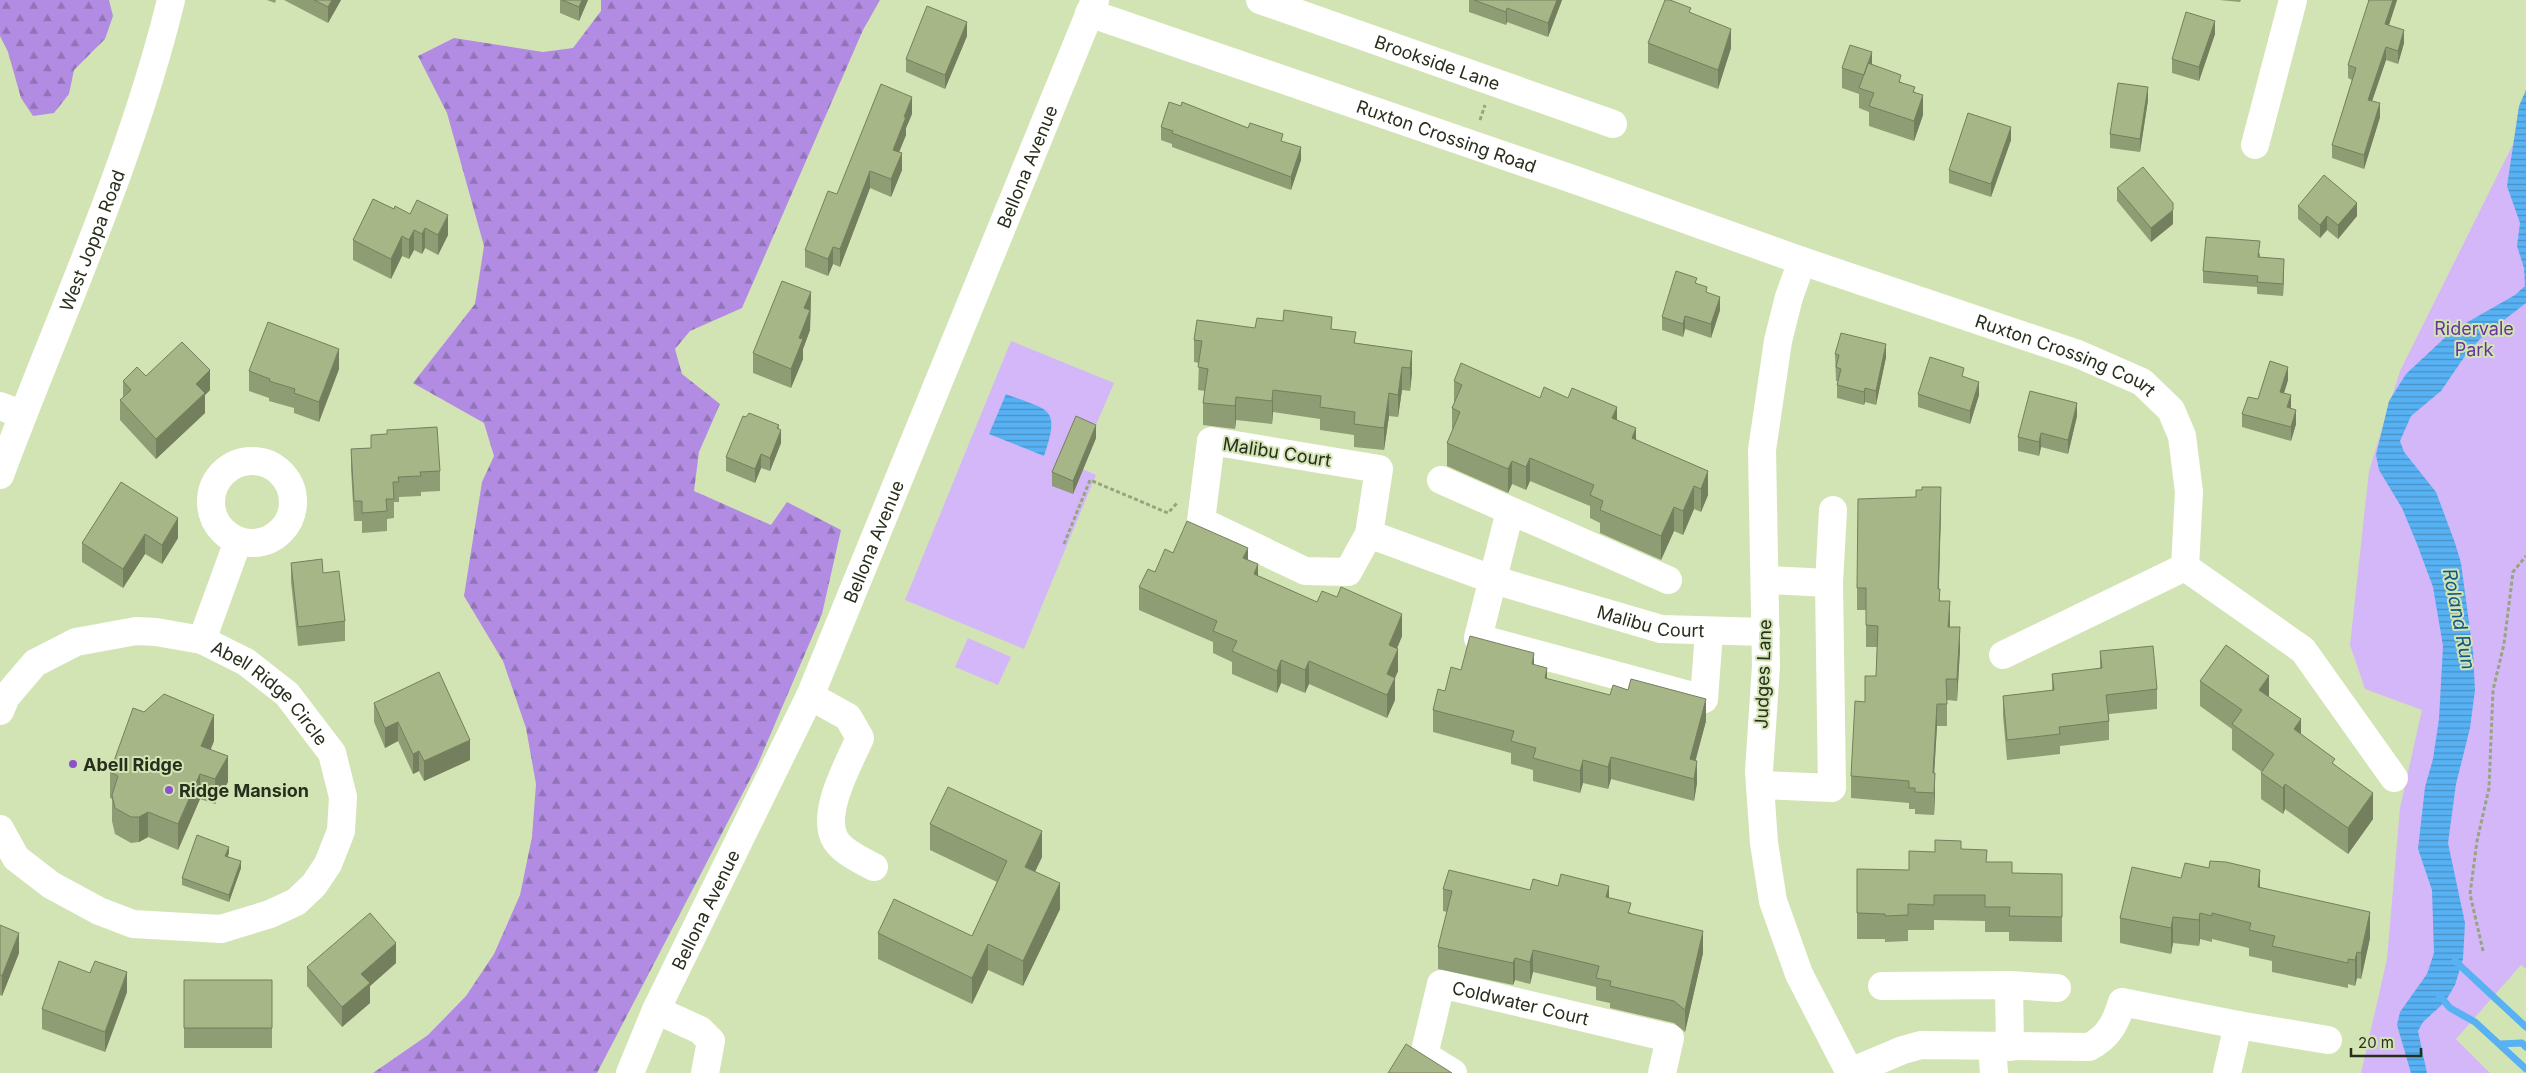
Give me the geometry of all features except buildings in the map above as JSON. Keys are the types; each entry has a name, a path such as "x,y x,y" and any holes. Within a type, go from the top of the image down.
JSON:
{"street":[{"name":"West Joppa Road","path":"0,475 11,410 126,153 152,77 171,0"},
{"name":"Brookside Lane","path":"1260,0 1613,124"},
{"path":"2255,145 2293,0"},
{"name":"Ruxton Crossing Road","path":"1092,6 1802,261"},
{"name":"Bellona Avenue","path":"630,1073 656,1010 810,696 1092,6"},
{"name":"Ruxton Crossing Court","path":"1802,261 2078,354 2142,382 2171,410 2182,436 2189,492 2185,567"},
{"name":"Judges Lane","path":"1802,261 1778,341 1762,450 1766,632 1760,785 1764,843 1773,901 1799,974 1849,1072"},
{"name":"Malibu Court","path":"1211,441 1379,469 1369,534 1348,572 1305,571 1201,521 1211,441"},
{"path":"1441,480 1668,580"},
{"path":"1760,785 1832,788 1829,583 1834,510"},
{"path":"1510,511 1478,638 1704,699 1709,632"},
{"name":"Malibu Court","path":"1369,534 1494,580 1661,629 1709,632 1766,632"},
{"name":"Abell Ridge Circle","path":"202,640 238,541"},
{"path":"2003,655 2185,567 2303,650 2394,778"},
{"path":"1765,580 1829,583"},
{"name":"Abell Ridge Circle","path":"0,711 6,697 35,663 76,642 136,631 156,632 202,640 246,662 287,694 332,753 343,797 341,831 328,864 314,885 296,902 270,914 221,929 133,924 99,910 50,885 16,858 3,843"},
{"path":"810,696 848,717 860,738 830,811 834,838 853,857 874,867"},
{"name":"Coldwater Court","path":"1454,1073 1424,1055 1441,984 1670,1038 1662,1073"},
{"path":"1882,986 2009,985 2057,988"},
{"path":"1994,1073 2001,1046 2009,985"},
{"path":"1849,1072 1903,1050 1921,1046 2089,1047 2100,1041 2109,1032 2122,1002 2238,1025 2328,1040"},
{"path":"656,1010 700,1030 711,1040 706,1073"},
{"path":"2227,1073 2238,1025"}],"path":[{"path":"1472,144 1493,83"},
{"path":"1064,544 1090,480 1160,510"},
{"path":"2483,951 2470,894 2477,841 2489,788 2493,690 2504,644 2514,572 2526,556"}],"green space":[{"path":"0,0 109,0 113,16 105,39 74,70 69,94 54,113 33,116 21,98 8,52 0,36"},
{"path":"601,0 880,0 863,30 742,308 690,331 675,349 682,374 720,404 699,452 694,491 771,525 787,502 841,530 822,614 757,766 597,1073 373,1073 428,1035 466,996 494,954 520,895 532,837 536,784 526,728 503,661 464,596 482,482 494,456 484,423 413,383 475,304 484,246 447,113 418,56 454,38 543,52 573,48 601,11"},
{"name":"Ridervale Park","path":"2526,118 2526,969 2521,965 2456,1039 2490,1073 2361,1073 2387,959 2400,808 2422,710 2365,689 2350,645 2369,471 2400,371"},
{"path":"1011,341 1114,383 1078,467 1096,475 1024,649 905,600"},
{"path":"968,638 1011,657 998,685 955,667"}],"water":[{"name":"Roland Run","path":"2526,90 2526,303 2482,337 2467,353 2441,391 2411,416 2400,441 2404,452 2436,492 2455,543 2461,563 2473,652 2475,690 2470,728 2456,784 2448,843 2465,923 2463,959 2455,985 2445,1002 2423,1022 2418,1031 2427,1073 2411,1073 2397,1025 2400,1012 2427,974 2434,953 2432,890 2418,849 2425,787 2433,759 2439,719 2443,646 2433,587 2402,508 2379,470 2376,455 2389,401 2406,374 2452,331 2515,295 2525,286 2524,268 2517,246 2520,223 2507,186 2519,106"},
{"path":"1006,394 1041,408 1048,413 1051,419 1051,428 1044,456 989,434"}],"waterway":[{"path":"2455,961 2526,1027"},
{"name":"Roland Run","path":"2439,995 2450,1008 2475,1022 2526,1069"},
{"path":"2500,1044 2522,1043 2526,1047"}],"place":[{"name":"Abell Ridge","path":"73,764"},
{"name":"Ridge Mansion","path":"169,790"}]}
